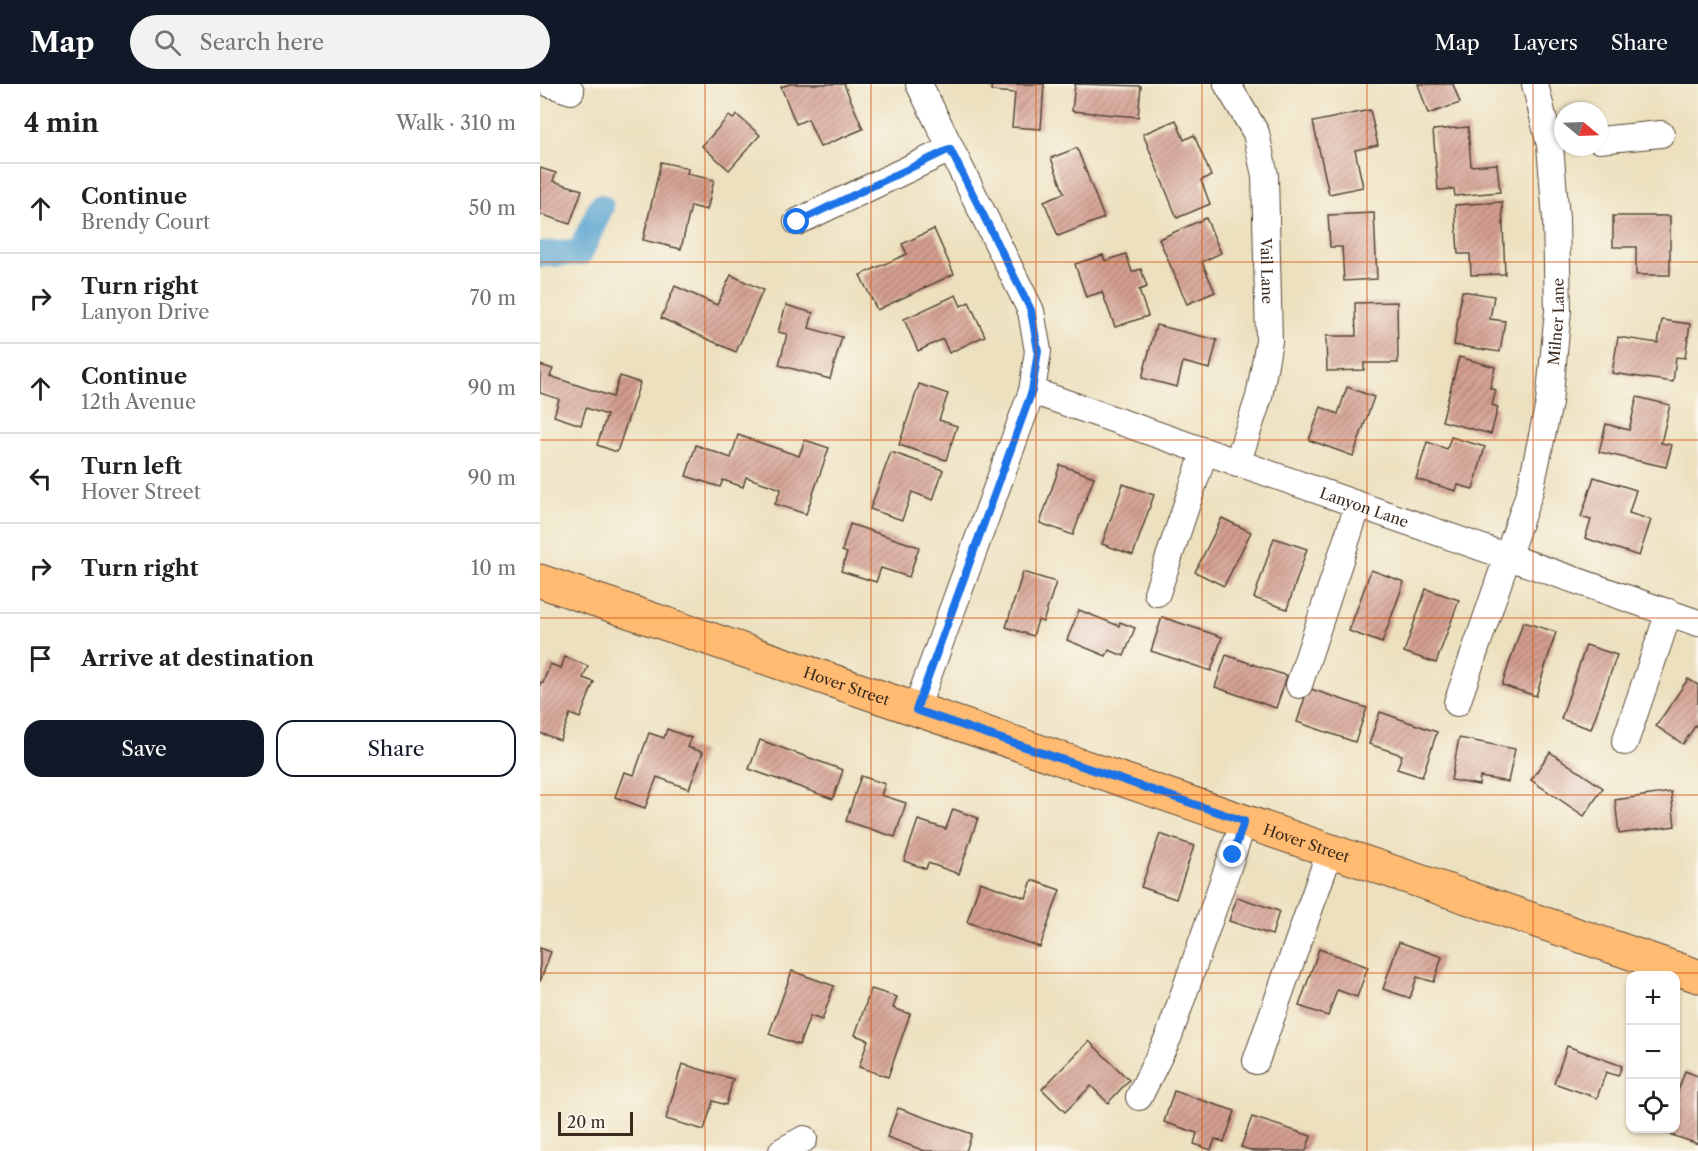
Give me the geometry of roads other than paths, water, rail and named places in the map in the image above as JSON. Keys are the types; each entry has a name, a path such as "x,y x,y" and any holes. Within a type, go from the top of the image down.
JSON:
{"main road":[{"name":"Hover Street","path":"540,581 1698,976"}],"street":[{"path":"916,710 1032,391 1038,351 1031,310 920,84"},
{"name":"Vail Lane","path":"1227,84 1256,133 1265,177 1269,341 1259,397 1237,464"},
{"name":"Milner Lane","path":"1535,84 1554,136"},
{"path":"1608,139 1661,134"},
{"path":"797,222 950,149"},
{"name":"Milner Lane","path":"1457,703 1530,491 1549,403 1558,311 1557,156"},
{"name":"Lanyon Lane","path":"1032,391 1204,453 1509,556 1698,623"},
{"path":"1157,593 1204,453"},
{"path":"1299,685 1358,505"},
{"path":"1625,742 1669,612"},
{"path":"1139,1097 1170,1036 1244,821"},
{"path":"1256,1061 1330,851"}],"waterway":[{"path":"540,254 580,253 601,207"}]}
